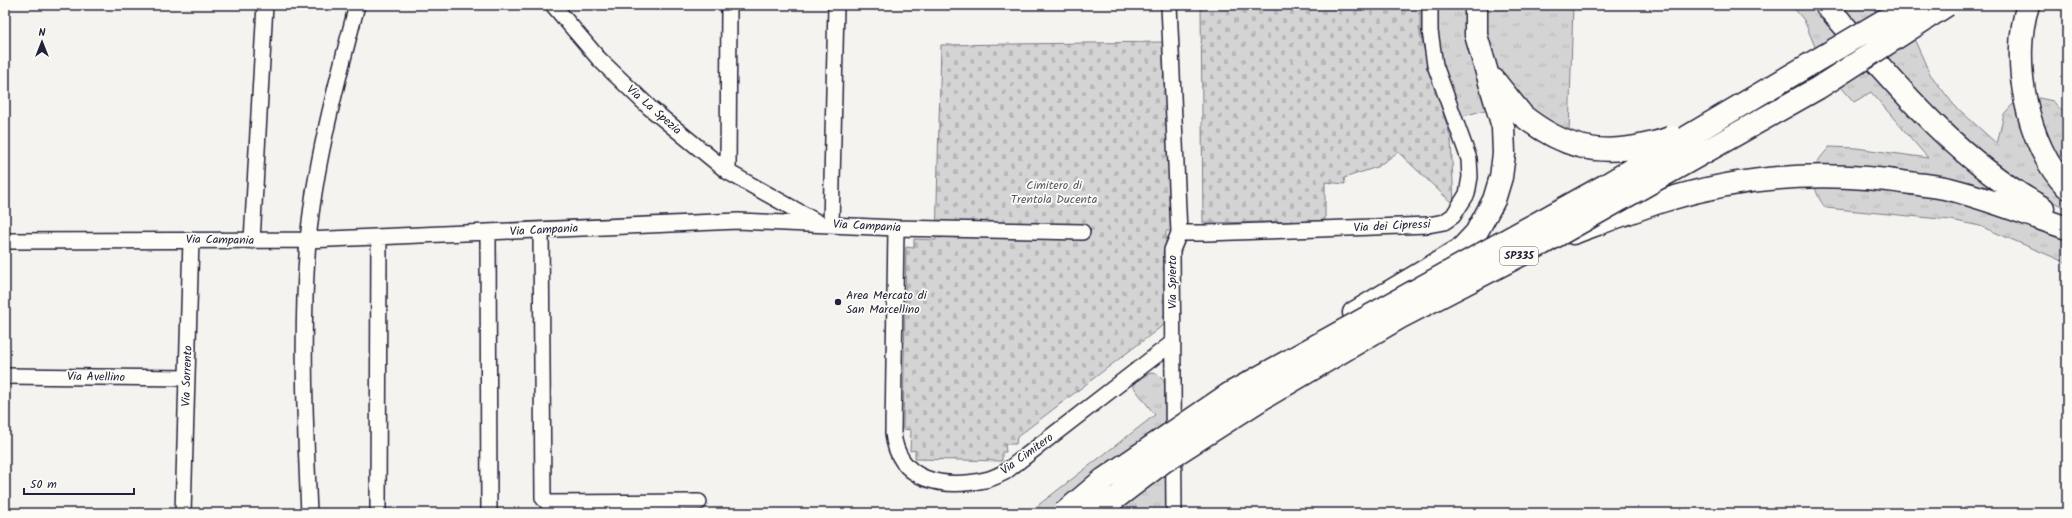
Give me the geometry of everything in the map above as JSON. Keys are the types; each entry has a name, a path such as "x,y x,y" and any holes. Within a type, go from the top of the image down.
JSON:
{"highway":[{"path":"1228,394 1268,364 1460,250 1476,233 1494,200 1501,177 1504,154 1501,117 1485,69 1476,35 1476,5"},
{"path":"1826,5 1904,94 1956,145 2006,186 2067,222"},
{"name":"SP335","path":"1096,513 1164,462 1263,398 1399,318 1542,244 1818,88 1947,5"},
{"path":"2028,5 2022,41 2022,85 2032,127 2056,176 2067,187"},
{"path":"1485,69 1523,116 1543,132 1576,146 1604,150 1634,148 1666,140 1868,27 1904,9"},
{"name":"SP335","path":"1064,513 1104,479 1228,394 1606,185 1904,9"},
{"path":"1542,244 1662,201 1726,185 1778,177 1838,176 1886,179 1948,189 2003,204 2067,228"}],"street":[{"path":"252,241 265,5"},
{"path":"309,513 305,423 306,279 308,240 317,179 335,92 357,5"},
{"name":"Via La Spezia","path":"553,5 599,59 650,108 728,172 826,224"},
{"path":"728,172 729,5"},
{"path":"826,224 836,5"},
{"name":"Via Spierto","path":"1169,5 1179,233 1172,250 1174,513"},
{"name":"Via dei Cipressi","path":"1179,233 1428,225 1444,222 1453,216 1467,194 1470,177 1470,158 1435,65 1430,32 1430,5"},
{"path":"771,196 775,223"},
{"name":"Via Campania","path":"5,241 308,240 541,231 738,221 896,228 1082,232"},
{"name":"Via Cimitero","path":"896,228 893,433 895,446 900,458 908,469 919,476 932,481 958,483 986,480 1005,472 1172,343"},
{"path":"541,231 543,498 548,503 699,502"},
{"path":"488,233 490,513"},
{"path":"378,513 379,237"},
{"name":"Via Sorrento","path":"183,513 191,240"},
{"name":"Via Avellino","path":"5,376 187,378"}],"green space":[{"path":"1201,5 1420,5 1420,35 1451,139 1454,205 1398,152 1377,167 1344,178 1345,184 1325,182 1325,221 1203,223"},
{"path":"1436,5 1467,5 1470,46 1477,70 1492,108 1460,117 1438,49"},
{"path":"1488,5 1573,5 1569,134 1524,109 1509,92 1491,55 1486,26"},
{"path":"1791,5 1813,5 1928,135 1987,186 1984,191 1828,169 1827,188 1841,188 1841,183 1936,193 2067,236 2067,263 1980,226 1951,220 1826,208 1822,204 1817,194 1814,177 1817,163 1829,147 1856,148 1928,158 1871,92 1854,102 1823,66 1804,20"},
{"path":"1841,5 1892,5 1905,19 1930,74 1954,105 1997,144 2004,114 2012,105 2039,98 2053,101 2063,112 2067,122 2067,177 2049,177 2067,198 2067,209 2027,188 1954,133"},
{"name":"Cimitero di Trentola Ducenta","path":"1165,42 1174,231 1166,231 1166,323 1017,437 1016,444 1005,444 1006,452 1002,452 1002,461 915,459 915,450 910,451 911,430 903,429 906,247 914,248 914,239 936,240 941,45"},
{"path":"1147,374 1158,374 1163,379 1165,386 1166,513 1028,513 1155,415 1132,385"}],"place":[{"name":"Area Mercato di San Marcellino","path":"838,302"}]}
